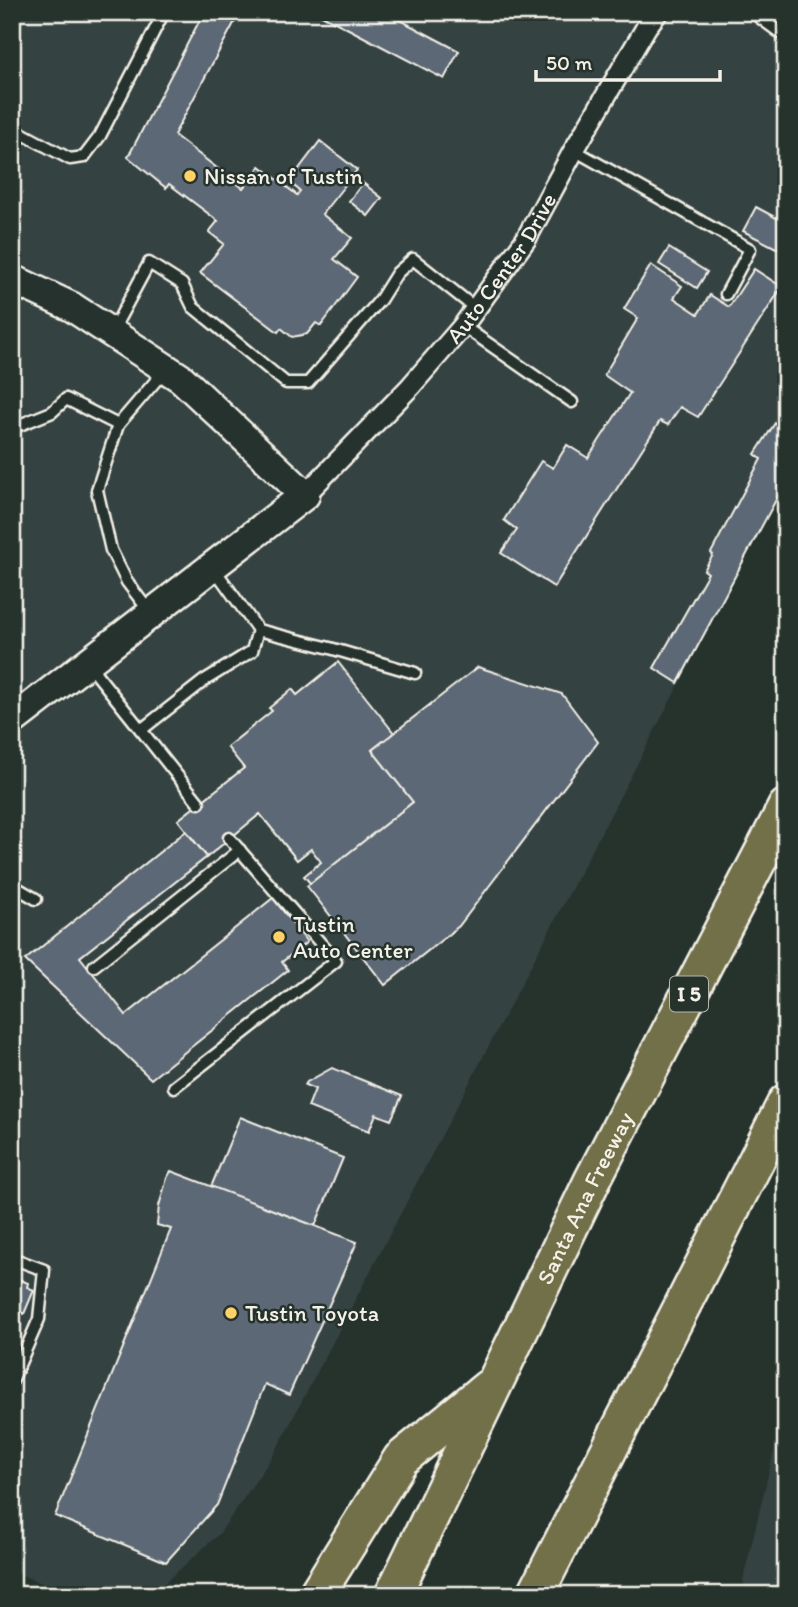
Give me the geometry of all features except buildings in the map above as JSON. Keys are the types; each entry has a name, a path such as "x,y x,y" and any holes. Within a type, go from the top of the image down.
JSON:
{"highway":[{"name":"Santa Ana Freeway","path":"393,1595 592,1181 786,807"},
{"path":"535,1595 786,1102"},
{"path":"316,1595 401,1459 496,1382"}],"street":[{"name":"Auto Center Drive","path":"12,721 305,495 410,387 463,326 526,239 574,150 658,12"},
{"path":"12,279 72,307 182,379 305,495"}],"lane":[{"path":"12,128 70,159 84,157 100,135 164,12"},
{"path":"752,12 786,37"},
{"path":"574,150 750,249 726,294"},
{"path":"111,333 149,263 182,284 193,307 286,383 308,383 380,300 397,273 413,259 475,308"},
{"path":"463,326 572,402"},
{"path":"151,614 128,582 111,550 97,490 118,425 166,369"},
{"path":"12,428 52,412 66,399 118,425"},
{"path":"212,566 258,630 415,673"},
{"path":"141,730 205,680 253,651 258,630"},
{"path":"87,663 199,803"},
{"path":"174,1087 335,961 229,838"},
{"path":"94,966 240,850"},
{"path":"12,885 36,899"},
{"path":"12,1258 44,1270 39,1319 12,1381"}],"shaded area":[{"name":"Tustin Auto Center","path":"12,12 786,12 786,464 782,471 786,474 786,481 274,1454 219,1534 151,1595 71,1595 12,1571"},
{"path":"786,1400 786,1595 746,1595 743,1580"}],"place":[{"name":"Nissan of Tustin","path":"190,176"},
{"name":"Tustin Auto Center","path":"279,937"},
{"name":"Tustin Toyota","path":"231,1313"}]}
